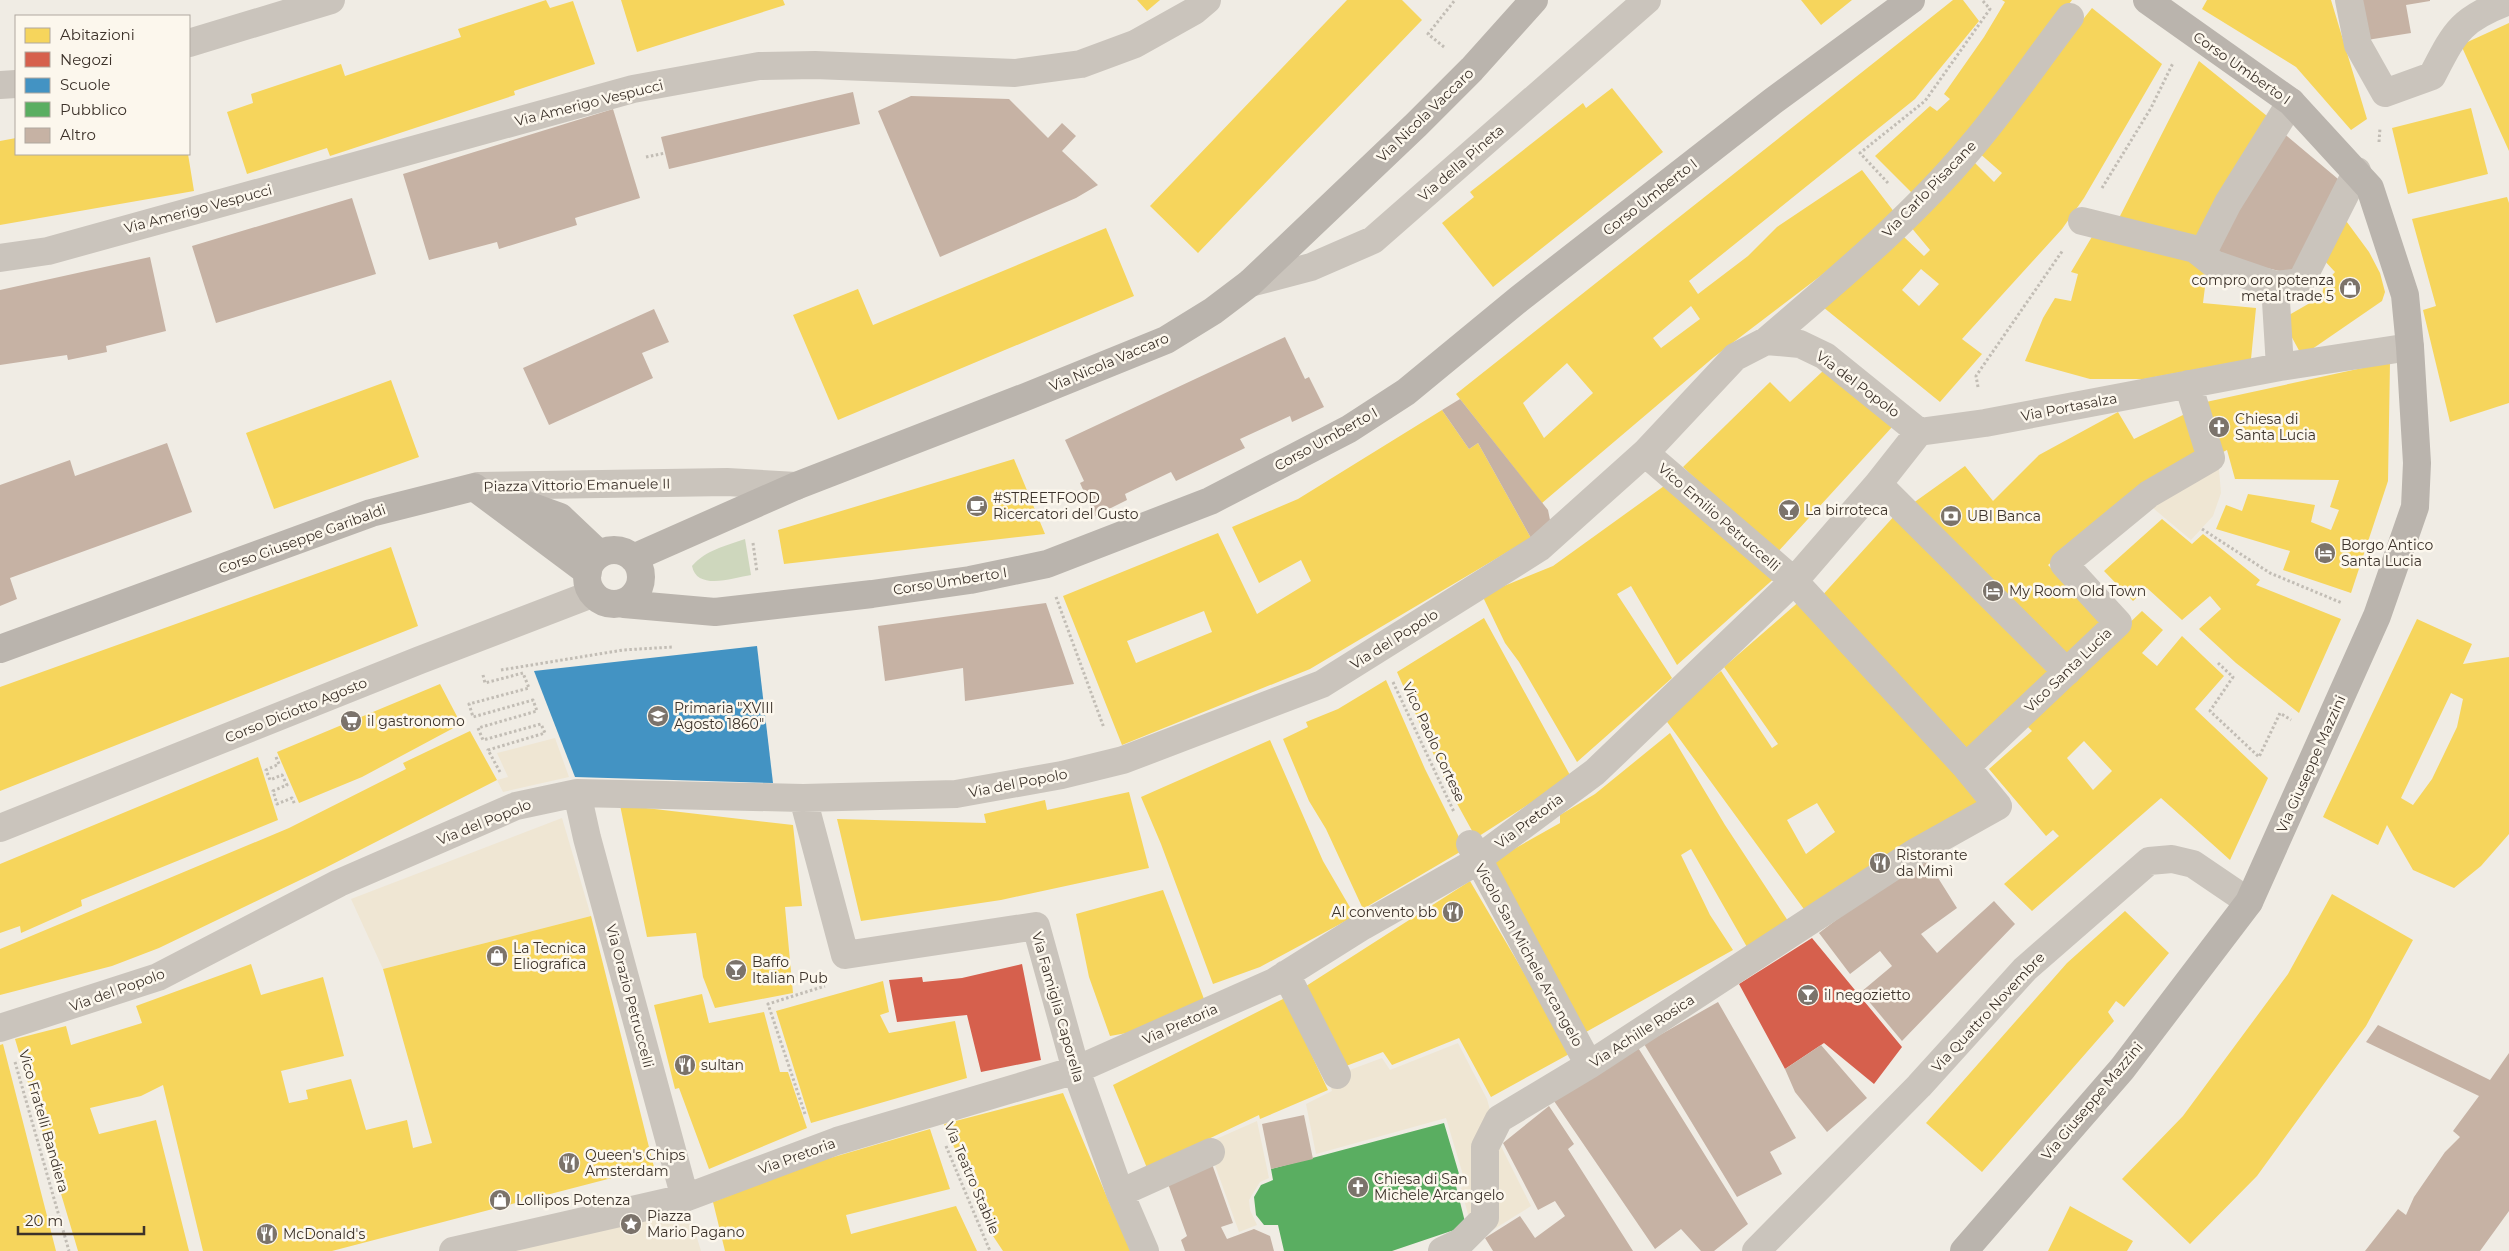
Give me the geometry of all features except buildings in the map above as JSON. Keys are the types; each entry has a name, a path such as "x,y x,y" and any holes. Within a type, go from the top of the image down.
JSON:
{"street":[{"path":"190,43 331,0"},
{"name":"Via Amerigo Vespucci","path":"0,258 48,251 633,89 691,78 759,66 814,65 1015,73 1081,64 1135,44 1194,11 1207,0"},
{"name":"Via Nicola Vaccaro","path":"615,581 750,506 796,486 1166,340 1213,311 1250,283 1472,70 1534,0"},
{"name":"Via della Pineta","path":"1250,283 1311,267 1373,240 1647,0"},
{"name":"Corso Umberto I","path":"715,612 951,583 1047,564 1210,501 1349,429 1406,392 1519,299 1773,101 1911,0"},
{"name":"Corso Umberto I","path":"2146,0 2292,102 2363,180"},
{"path":"2349,0 2358,45 2385,92 2432,76 2453,36 2476,15 2509,1"},
{"name":"Via Carlo Pisacane","path":"1766,341 1851,268 1913,209 1970,148 2070,17"},
{"path":"0,85 15,84"},
{"path":"2202,254 2228,203 2292,102"},
{"path":"2082,221 2195,249 2214,264 2276,285 2301,282 2363,180"},
{"name":"Via Giuseppe Mazzini","path":"1964,1251 2122,1069 2249,902 2377,616 2415,507 2417,463 2405,295 2363,180"},
{"path":"2276,285 2280,366"},
{"name":"Via del Popolo","path":"2,1027 158,977 366,872 516,806 577,793 803,798 956,794 1062,775 1114,762 1322,684 1539,548 1645,453 1735,358 1766,341 1800,344 1826,356 1919,432"},
{"name":"Via Portasalza","path":"1919,432 1985,423 2280,366 2410,347"},
{"name":"Vico Santa Lucia","path":"1966,766 2118,623 2064,564 2149,494 2211,458 2188,384"},
{"path":"1794,581 1878,484 1919,432"},
{"name":"Vico Emilio Petruccelli","path":"1645,453 1794,581 1966,766"},
{"name":"Piazza Vittorio Emanuele II","path":"474,487 727,482 796,486"},
{"path":"1878,484 2068,672"},
{"name":"Piazza Vittorio Emanuele II","path":"474,487 560,517 615,581 715,612"},
{"name":"Corso Giuseppe Garibaldi","path":"0,650 371,513 474,487"},
{"name":"Corso Diciotto Agosto","path":"0,828 469,642 615,581"},
{"name":"Via Pretoria","path":"453,1251 685,1198 817,1148 1076,1070 1265,986 1595,772 1794,581"},
{"name":"Via Achille Rosica","path":"1442,1251 1460,1242 1485,1218 1485,1147 1499,1119 1589,1065 1914,853 1998,806 1966,766"},
{"name":"Via Orazio Petruccelli","path":"577,793 587,838 685,1198"},
{"name":"Via Famiglia Caporella","path":"803,798 845,955 1036,926 1076,1070 1120,1193 1145,1251"},
{"name":"Vicolo San Michele Arcangelo","path":"1473,852 1589,1065"},
{"name":"Via Quattro Novembre","path":"1756,1251 1919,1086 2025,969 2149,861 2172,859 2193,864 2249,902"},
{"path":"1286,974 1337,1075"},
{"path":"1120,1193 1211,1152"}],"path":[{"path":"1455,0 1428,34 1472,70"},
{"path":"1913,209 1860,153 1924,101 1990,10 1982,0"},
{"path":"646,157 665,153"},
{"path":"2202,529 2270,573 2346,605"},
{"path":"752,538 758,577"},
{"path":"1057,601 1105,731"},
{"path":"503,778 488,750 545,733 541,724 483,740 478,728 537,711 533,700 473,717 469,704 529,688 523,673 485,683 483,673 623,650"},
{"name":"Vico Paolo Cortese","path":"1377,650 1473,852"},
{"path":"2218,662 2233,677 2210,711 2260,757 2280,713 2293,721"},
{"path":"249,728 263,760 275,754 279,764 266,770 270,780 282,775 287,785 273,791 277,804 292,798 295,805"},
{"path":"817,1148 768,1004 825,986 823,979"},
{"name":"Vico Fratelli Bandiera","path":"2,1027 69,1251"},
{"name":"Via Teatro Stabile","path":"932,1113 990,1251"}],"green space":[{"path":"745,539 751,575 708,581 695,574 692,566 703,556 716,549"}],"shaded area":[{"path":"2209,451 2219,469 2221,493 2213,516 2191,540 2147,503"},
{"path":"555,738 569,777 503,792 497,780 508,777 497,753"},
{"path":"562,818 591,916 383,969 351,899"},
{"path":"1458,1043 1487,1099 1498,1140 1531,1206 1475,1241 1461,1188 1466,1185 1446,1118 1316,1154 1306,1104 1332,1091 1328,1078 1382,1058 1390,1070"},
{"path":"1257,1121 1269,1178 1260,1182 1249,1200 1250,1210 1257,1225 1239,1232 1207,1143"},
{"name":"Piazza Mario Pagano","path":"685,1198 701,1251 453,1251"}],"place":[{"name":"compro oro potenza metal trade 5","path":"2350,288"},
{"name":"Chiesa di Santa Lucia","path":"2219,427"},
{"name":"#STREETFOOD Ricercatori del Gusto","path":"977,506"},
{"name":"La birroteca","path":"1789,510"},
{"name":"UBI Banca","path":"1951,516"},
{"name":"Borgo Antico Santa Lucia","path":"2325,553"},
{"name":"My Room Old Town","path":"1993,591"},
{"name":"Primaria \"XVIII Agosto 1860\"","path":"658,716"},
{"name":"il gastronomo","path":"351,721"},
{"name":"Ristorante da Mimì","path":"1880,863"},
{"name":"Al convento bb","path":"1453,912"},
{"name":"La Tecnica Eliografica","path":"497,956"},
{"name":"Baffo Italian Pub","path":"736,970"},
{"name":"il negozietto","path":"1808,995"},
{"name":"sultan","path":"685,1065"},
{"name":"Queen's Chips Amsterdam","path":"569,1163"},
{"name":"Chiesa di San Michele Arcangelo","path":"1358,1187"},
{"name":"Lollipos Potenza","path":"500,1200"},
{"name":"Piazza Mario Pagano","path":"631,1224"},
{"name":"McDonald's","path":"267,1234"}]}
